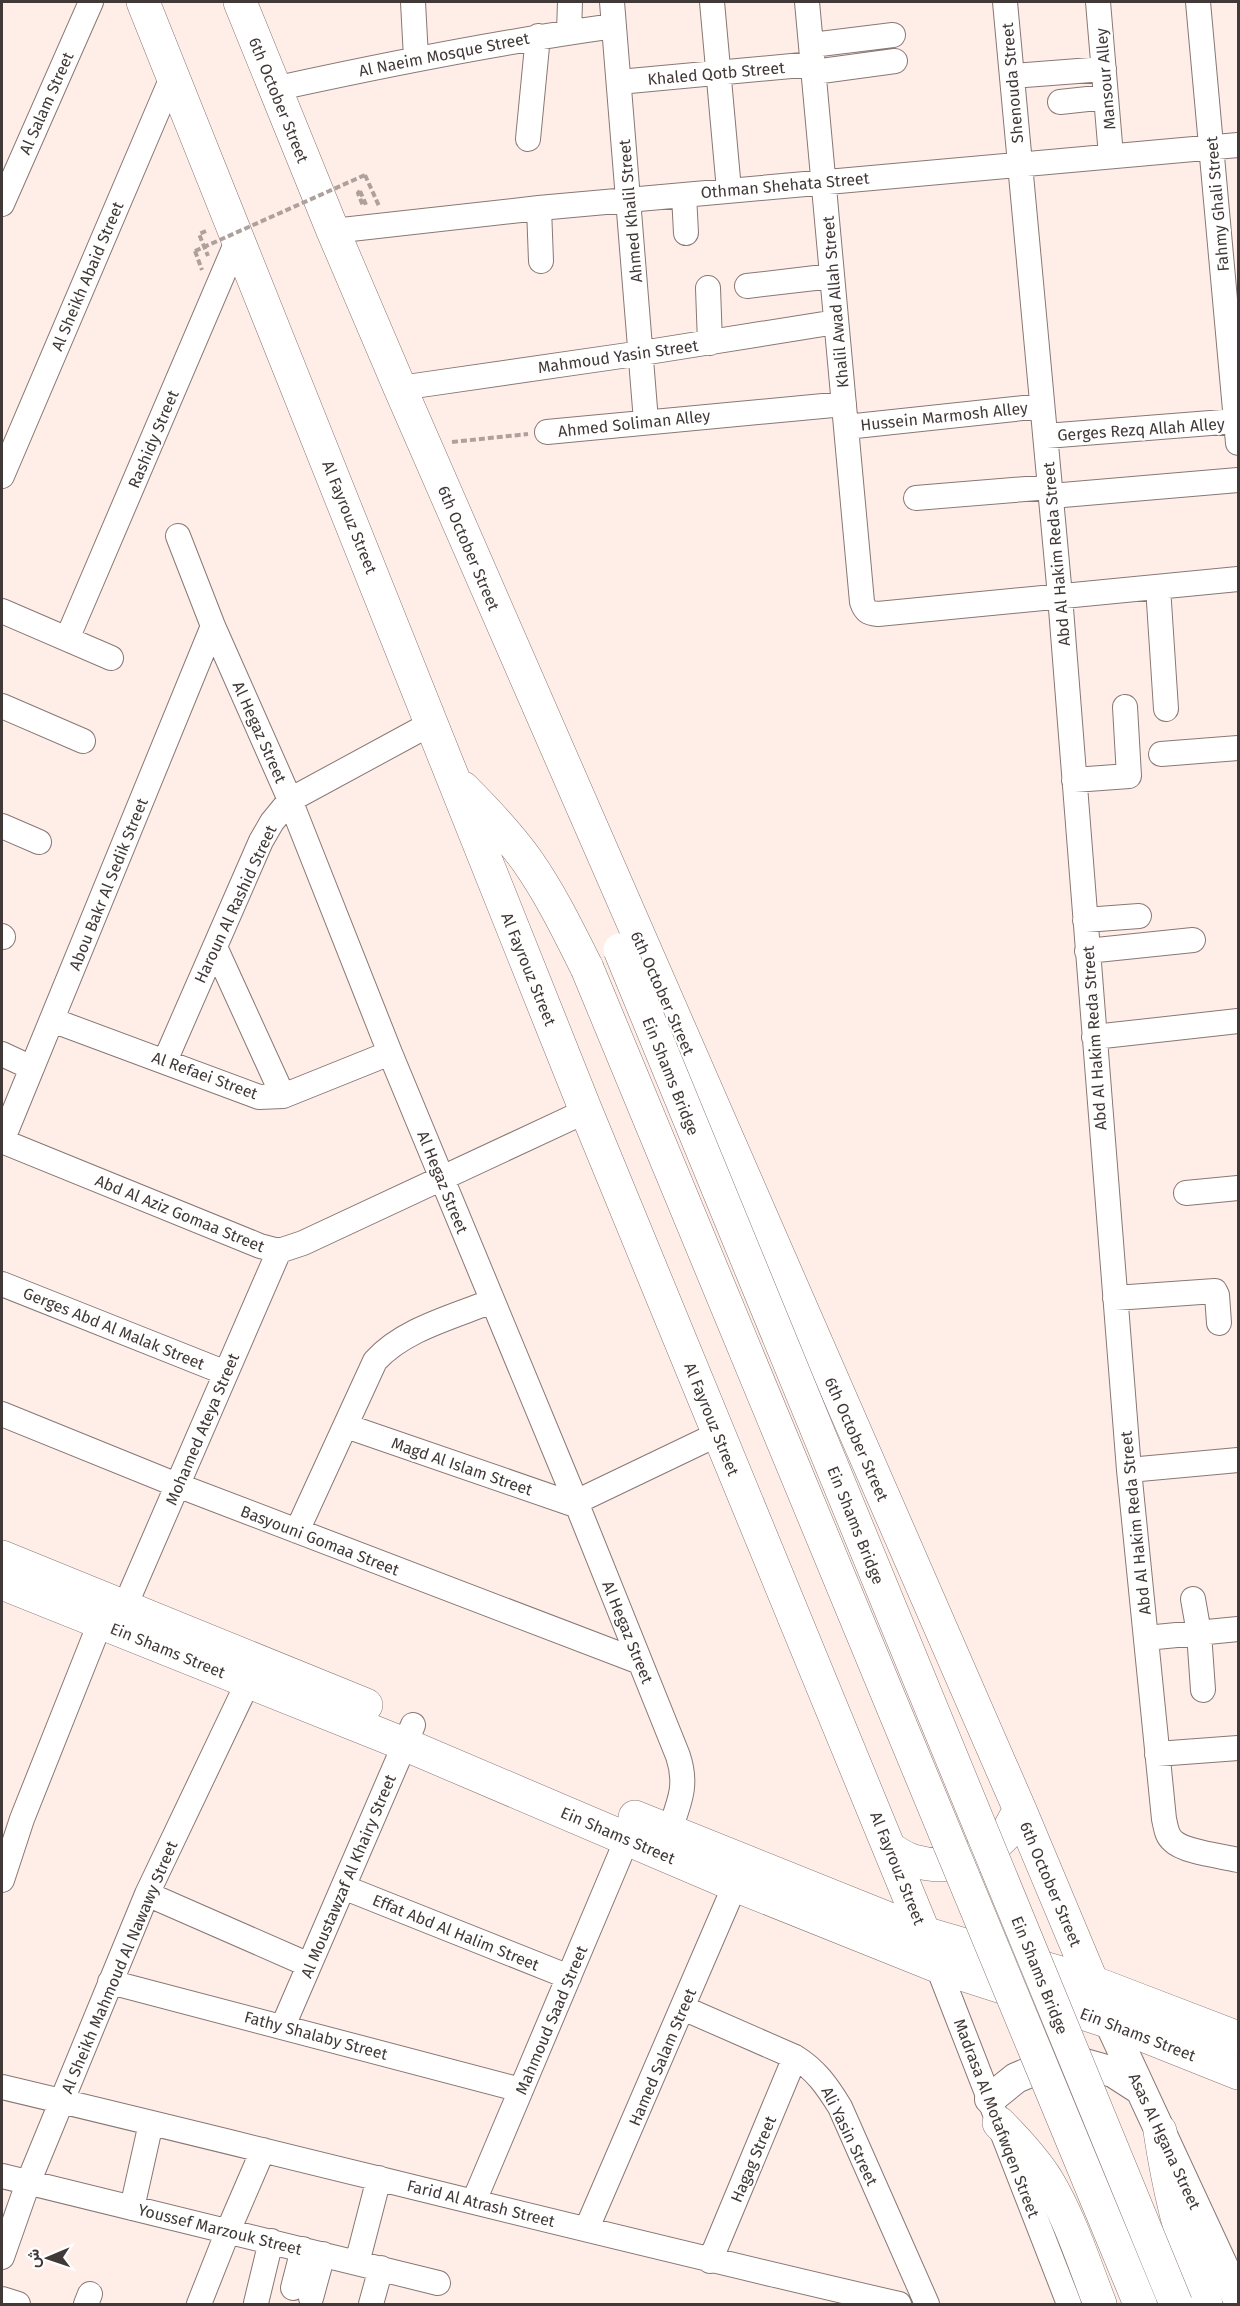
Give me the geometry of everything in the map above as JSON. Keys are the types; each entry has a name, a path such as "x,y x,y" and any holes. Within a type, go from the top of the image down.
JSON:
{"main road":[{"name":"Al Fayrouz Street","path":"144,2 586,1111 924,1933"},
{"name":"6th October Street","path":"240,2 399,388 1020,1810 1092,1982"},
{"name":"Ein Shams Bridge","path":"552,740 570,814 592,886 1176,2304"},
{"name":"Ein Shams Bridge","path":"454,778 493,818 528,862 558,909 587,968 1140,2304"},
{"name":"Ein Shams Street","path":"2,1557 111,1609 248,1682 409,1735 669,1832 924,1933 1092,1982 1239,2038"},
{"name":"Ein Shams Street","path":"2,1583 111,1609 409,1735 627,1839 735,1885 937,1966 1110,2022 1239,2073"},
{"path":"889,1848 912,1861 938,1866 964,1862 988,1851 1007,1833 1020,1810"},
{"path":"995,2111 1047,2181 1064,2215 1100,2304"},
{"path":"1160,2131 1174,2208 1184,2246 1206,2304"}],"street":[{"name":"Al Salam Street","path":"2,204 91,2"},
{"path":"413,2 416,57"},
{"path":"568,32 570,2"},
{"name":"Ahmed Khalil Street","path":"612,2 646,421"},
{"path":"712,2 729,190"},
{"name":"Khalil Awad Allah Street","path":"807,2 864,609 870,614 878,614 1060,596"},
{"name":"Shenouda Street","path":"1005,2 1020,164"},
{"name":"Mansour Alley","path":"1098,2 1111,156"},
{"name":"Fahmy Ghali Street","path":"1198,2 1212,147 1229,226 1237,423"},
{"name":"Al Naeim Mosque Street","path":"274,89 416,57 538,36 614,26"},
{"path":"813,60 893,35"},
{"path":"528,139 538,36"},
{"name":"Khaled Qotb Street","path":"619,82 813,60 895,61"},
{"path":"1012,76 1104,69"},
{"name":"Al Sheikh Abaid Street","path":"2,476 173,75"},
{"path":"1060,102 1106,97"},
{"name":"Othman Shehata Street","path":"333,231 539,208 1239,145"},
{"name":"Abd Al Hakim Reda Street","path":"1020,164 1060,596 1129,1470 1164,1819 1167,1833 1174,1842 1184,1847 1239,1860"},
{"path":"684,195 686,233"},
{"path":"539,208 541,261"},
{"name":"Rashidy Street","path":"67,639 238,240"},
{"path":"747,286 832,276"},
{"path":"708,288 710,343"},
{"name":"Mahmoud Yasin Street","path":"399,388 642,354 836,322"},
{"name":"Hussein Marmosh Alley","path":"845,416 1042,406"},
{"name":"Ahmed Soliman Alley","path":"547,432 646,421 845,416"},
{"name":"Gerges Rezq Allah Alley","path":"1046,436 1237,423"},
{"path":"916,498 1239,480"},
{"name":"Al Hegaz Street","path":"178,536 213,626 290,800 390,1053 577,1504 684,1773 682,1796 669,1832"},
{"path":"1060,596 1239,579"},
{"path":"1158,587 1166,709"},
{"path":"2,611 111,658"},
{"name":"Abou Bakr Al Sedik Street","path":"2,1141 213,626"},
{"path":"2,706 83,741"},
{"path":"1074,780 1129,776 1125,707"},
{"name":"Haroun Al Rashid Street","path":"165,1061 261,841 272,822 290,800 432,723"},
{"path":"1161,754 1239,748"},
{"path":"2,826 39,842"},
{"path":"1085,920 1139,916"},
{"path":"1087,951 1193,940"},
{"path":"215,947 283,1096"},
{"name":"Al Refaei Street","path":"52,1020 259,1096 283,1096 390,1053"},
{"path":"1094,1037 1239,1021"},
{"path":"2,1054 32,1068"},
{"name":"Abd Al Aziz Gomaa Street","path":"2,1141 271,1250 279,1251 303,1243 586,1111"},
{"path":"1186,1193 1239,1188"},
{"name":"Mohamed Ateya Street","path":"2,1880 22,1819 111,1609 177,1485 279,1251"},
{"name":"Gerges Abd Al Malak Street","path":"2,1284 226,1373"},
{"path":"1115,1298 1215,1291 1219,1323"},
{"path":"297,1531 375,1361 401,1338 492,1301"},
{"name":"Basyouni Gomaa Street","path":"2,1414 177,1485 640,1662"},
{"name":"Magd Al Islam Street","path":"346,1426 577,1504"},
{"path":"577,1504 718,1434"},
{"path":"1129,1470 1239,1460"},
{"path":"1193,1599 1199,1633 1203,1690"},
{"path":"1146,1638 1239,1629"},
{"name":"Al Sheikh Mahmoud Al Nawawy Street","path":"2,2257 28,2183 147,1894 248,1682"},
{"name":"Al Moustawzaf Al Khairy Street","path":"283,2026 409,1735"},
{"path":"1157,1754 1239,1748"},
{"name":"Mahmoud Saad Street","path":"474,2201 627,1839"},
{"name":"Hamed Salam Street","path":"587,2228 735,1885"},
{"name":"Effat Abd Al Halim Street","path":"343,1887 569,1977"},
{"path":"147,1894 309,1965"},
{"name":"Madrasa Al Motafwqen Street","path":"924,1933 1069,2304"},
{"name":"Fathy Shalaby Street","path":"110,1982 521,2090"},
{"name":"Asas Al Hgana Street","path":"1092,1982 1239,2299"},
{"name":"Ali Yasin Street","path":"683,2008 795,2057 811,2067 825,2083 840,2107 927,2304"},
{"name":"Hagag Street","path":"710,2261 795,2057"},
{"path":"995,2111 1016,2078 1047,2065 1081,2063 1113,2072 1141,2090"},
{"name":"Farid Al Atrash Street","path":"2,2086 587,2228 710,2261 899,2304"},
{"path":"132,2208 151,2123"},
{"path":"199,2304 263,2150"},
{"name":"Youssef Marzouk Street","path":"2,2176 438,2283"},
{"path":"357,2263 379,2178"},
{"path":"255,2303 271,2241"},
{"path":"302,2293 313,2252"},
{"path":"371,2304 381,2268"},
{"path":"2,2299 18,2304"}],"path":[{"path":"195,251 365,175 381,211"},
{"path":"360,191 370,215"},
{"name":"Ahmed Soliman Alley","path":"424,445 547,432"}]}
